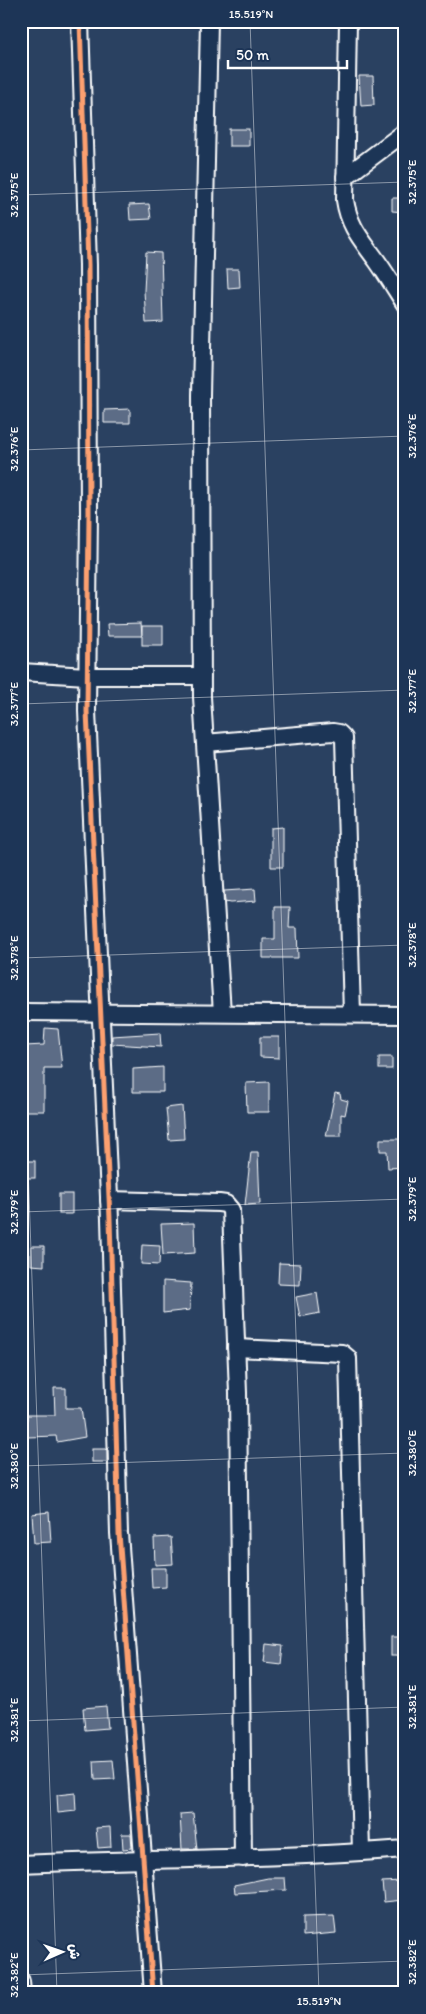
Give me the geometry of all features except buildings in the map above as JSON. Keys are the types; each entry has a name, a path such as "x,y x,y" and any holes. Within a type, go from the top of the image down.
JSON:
{"street":[{"path":"80,21 88,266 88,721 109,1200 119,1533 153,1993"},
{"path":"209,21 201,395 202,676 222,1013"},
{"path":"348,21 346,208 353,228 405,304"},
{"path":"345,177 405,132"},
{"path":"21,672 88,676 202,676"},
{"path":"205,743 333,732 339,733 344,738 352,1014"},
{"path":"21,1012 405,1014"},
{"path":"109,1200 226,1204 231,1210 236,1348 243,1858"},
{"path":"236,1348 342,1353 348,1358 360,1852"},
{"path":"21,1864 143,1859 243,1858 405,1848"},
{"path":"21,1981 22,1993"}],"cycle path":[{"path":"80,21 88,265 89,513 87,711 110,1219 119,1533 153,1993"}]}
